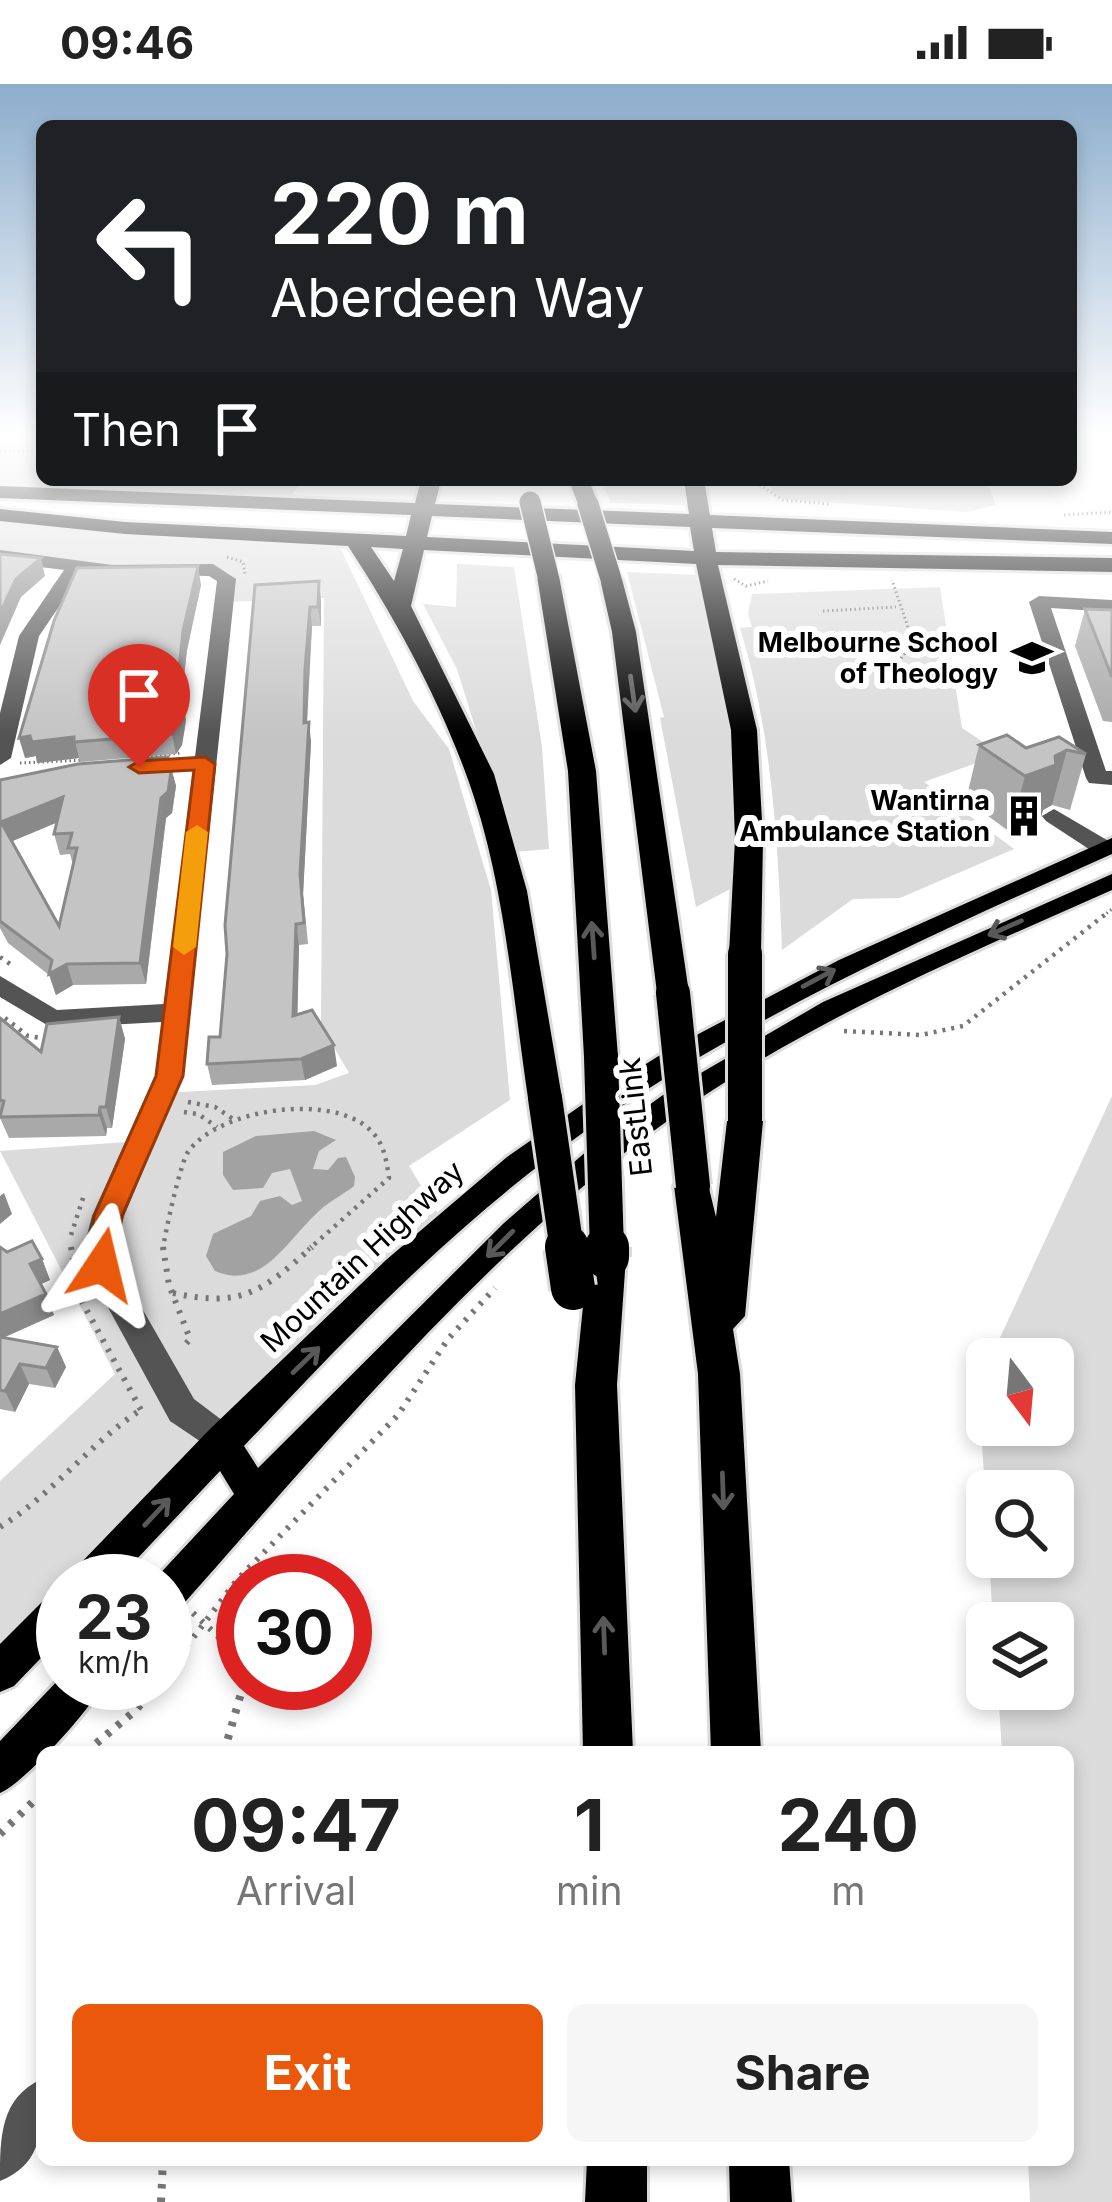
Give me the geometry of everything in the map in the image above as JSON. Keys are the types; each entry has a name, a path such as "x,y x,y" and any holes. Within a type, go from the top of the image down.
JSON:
{"highway":[{"path":"310,537 706,558 1112,565"},
{"path":"399,606 420,537"},
{"name":"EastLink","path":"538,537 582,772 601,1057 607,1257 596,1385 608,1746"},
{"name":"EastLink","path":"598,537 624,632 719,1374 736,1746"},
{"path":"703,537 744,730 749,839 745,1121 719,1374"},
{"path":"1081,537 1112,538"},
{"path":"355,540 399,606 480,774 512,891 573,1288 596,1385"},
{"path":"713,588 822,561"},
{"path":"616,2202 617,2166"},
{"path":"759,2166 761,2202"}],"main road":[{"name":"Mountain Highway","path":"115,1554 222,1441 445,1226 601,1108 694,1048 824,975 1108,846"},
{"path":"192,1565 254,1494 518,1226 659,1112 758,1048 840,1004 1112,881"},
{"path":"222,1441 254,1494"},
{"path":"0,1672 36,1635"},
{"path":"0,1772 58,1710"}],"street":[{"path":"0,556 76,567 213,570 226,576 186,758 177,1012 170,1076 108,1216 102,1265 182,1410 222,1441"},
{"path":"14,770 29,637 76,567"},
{"path":"1112,606 1039,602 1097,778 1112,778"},
{"path":"1054,815 1108,846"},
{"path":"9,977 52,1019 177,1012"},
{"path":"0,2156 36,2111"}],"path":[{"path":"885,680 914,651 912,633 896,607 891,562"},
{"path":"823,611 896,607"},
{"path":"14,770 20,746"},
{"path":"138,757 186,758"},
{"path":"14,770 97,759"},
{"path":"0,957 9,977"},
{"path":"188,1102 214,1107 233,1119"},
{"path":"173,1293 214,1302 262,1291 389,1178 389,1163 376,1139 352,1116 283,1109 233,1119 190,1149 178,1170 163,1250 173,1293 190,1339 182,1348"},
{"path":"184,1112 198,1114 217,1127"},
{"path":"0,1527 53,1492 118,1423 158,1401"},
{"path":"192,1615 216,1635"},
{"path":"93,1746 137,1710"},
{"path":"226,1746 235,1710"},
{"path":"0,1834 36,1798"},
{"path":"161,2202 163,2166"}],"shaded area":[{"path":"0,537 336,539 413,701 449,749 491,890 510,1100 409,1166 445,1225 117,1554 36,1554 36,1635 0,1672 0,1481 115,1374 0,1151 140,1141 162,1093 315,1085 349,1073 321,1025 324,598 225,602 226,576 112,571 0,556"},
{"path":"457,564 514,567 542,747 549,849 514,852 457,669 423,604 456,607"},
{"path":"627,572 699,575 731,719 738,885 696,907 660,718 664,717"},
{"path":"940,587 962,728 1001,754 924,782 1014,849 900,898 853,899 782,950 766,747 740,628 752,627 748,614 752,594"},
{"path":"1112,1096 1112,2202 1030,2202 1028,2166 1074,2166 1074,1746 1002,1746 999,1710 1074,1710 1074,1602 992,1602 990,1578 1074,1578 1074,1470 984,1470 982,1446 1074,1446 1074,1338 1000,1338"},
{"path":"314,1131 336,1140 319,1151 313,1169 328,1170 338,1158 346,1157 354,1186 319,1211 259,1269 231,1275 215,1271 206,1256 213,1234 251,1216 260,1201 280,1196 292,1205 302,1201 290,1169 272,1173 263,1188 233,1190 223,1175 223,1152 256,1136"}],"building":[{"path":"0,554 41,558 16,579 0,613"},
{"path":"198,566 183,631 176,697 182,700 172,734 74,742 74,737 32,742 30,736 19,738 54,621 77,568"},
{"path":"319,581 318,607 310,607 305,669 304,723 309,722 300,874 304,923 296,924 293,1016 312,1010 334,1045 301,1059 207,1064 209,1037 220,1037 225,925 255,585"},
{"path":"1085,609 1112,610 1112,677"},
{"path":"1007,735 1026,748 1059,737 1086,754 1067,750 1055,756 1056,765 1025,776 979,745"},
{"path":"168,757 166,766 172,765 168,792 161,798 140,963 67,964 49,974 52,960 0,921 0,780 78,764","holes":["63,797 54,834 72,833 68,848 77,848 59,926 1,822"]},
{"path":"119,1017 106,1107 100,1107 99,1115 0,1117 4,1101 0,1100 0,1018 41,1052 47,1024"},
{"path":"32,1241 42,1259 30,1264 46,1294 0,1314 0,1247 7,1252"},
{"path":"0,1337 57,1347 46,1368 20,1364 5,1391 0,1390"}],"slow traffic":[{"path":"184,947 197,832"}],"place":[{"name":"Melbourne School of Theology","path":"1032,658"},
{"name":"Wantirna Ambulance Station","path":"1024,816"}],"route":[{"path":"102,1265 101,1243 108,1216 170,1076 205,764 139,767"}]}
